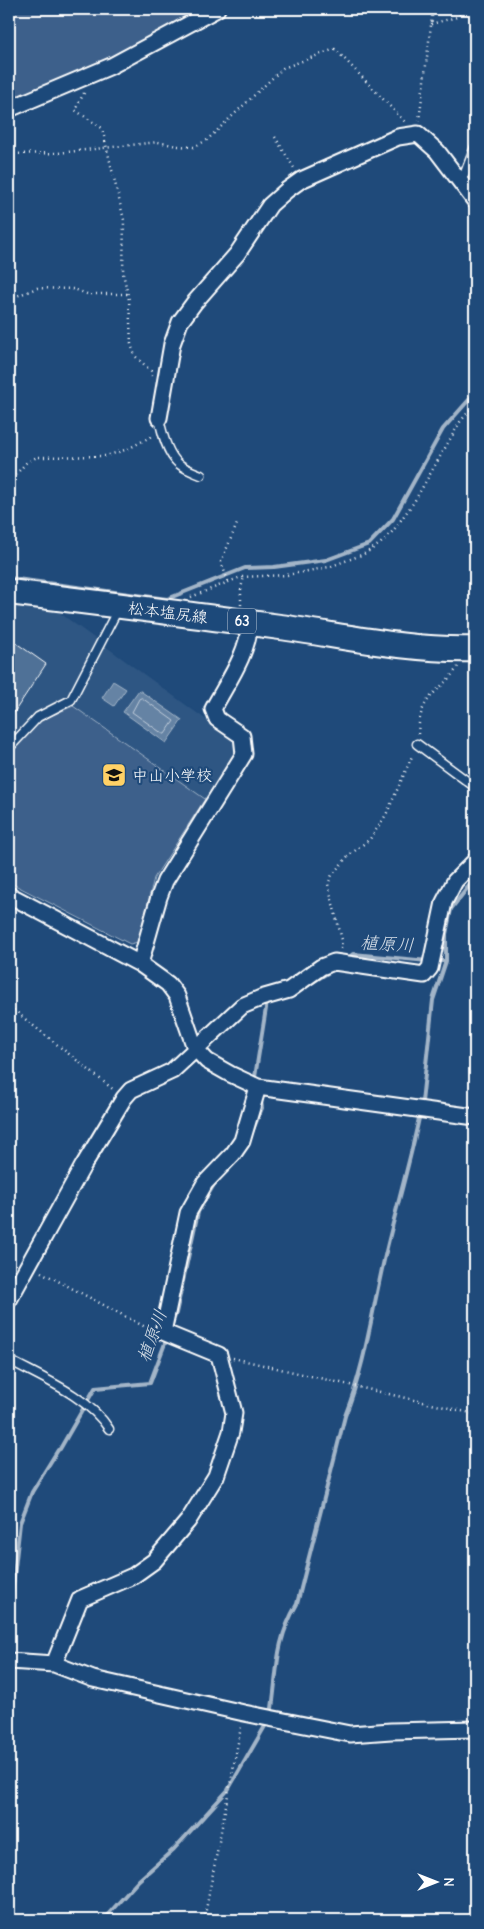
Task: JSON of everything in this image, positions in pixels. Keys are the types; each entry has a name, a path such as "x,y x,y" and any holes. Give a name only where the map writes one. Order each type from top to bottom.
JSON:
{"main road":[{"name":"松本塩尻線","path":"9,592 166,611 409,646 469,649"}],"street":[{"path":"9,109 110,66 217,9"},
{"path":"159,418 172,344 180,322 237,254 270,205 301,180 398,137 418,134 437,151 475,201"},
{"path":"140,964 165,881 244,754 242,736 217,720 214,708 242,656 250,634 245,622"},
{"path":"9,1300 83,1166 124,1098 132,1090 172,1071 242,1006 289,990 321,967 339,962 424,975 430,968 444,902 455,881 475,861"},
{"path":"9,895 140,964 168,984 177,996 195,1048 207,1061 230,1074 258,1087 475,1117"},
{"path":"54,1664 80,1599 133,1576 154,1561 188,1521 216,1476 231,1432 234,1413 219,1355 162,1332 188,1213 205,1183 233,1154 242,1141 258,1087"},
{"path":"9,1661 54,1664 93,1679 244,1713 350,1734 475,1729"}],"lane":[{"path":"459,180 465,173 475,147"},
{"path":"159,418 162,435 175,460 201,475"},
{"path":"9,748 38,717 71,700 120,605"},
{"path":"417,744 475,787"},
{"path":"9,1360 70,1393 103,1419 109,1429"}],"path":[{"path":"418,134 433,9"},
{"path":"431,24 457,17 465,9"},
{"path":"9,154 58,153 158,142 194,147 207,140 284,68 335,49 418,134"},
{"path":"92,73 91,80 75,110 102,128 124,220 123,273 127,294 131,344 135,356 151,371 152,380"},
{"path":"275,137 301,180"},
{"path":"9,299 37,288 74,290 87,294 127,294"},
{"path":"166,611 200,592 228,581 244,577 287,576 329,567 364,554 380,544 414,502 460,422 475,404"},
{"path":"9,482 26,463 37,457 106,456 128,449 150,437 158,426 159,418"},
{"path":"228,581 221,562 237,524"},
{"path":"244,577 241,588 245,622"},
{"path":"339,962 342,940 328,884 332,875 347,858 370,839 386,815 417,744 419,718 425,701 458,668 462,658 469,649"},
{"path":"9,1008 124,1098"},
{"path":"28,1266 148,1329 162,1332"},
{"path":"219,1355 475,1414"},
{"path":"204,1920 244,1713"}],"shaded area":[{"path":"9,9 200,9 91,67 9,102"},
{"name":"中山小学校","path":"9,606 57,611 234,740 236,751 154,878 138,942 130,944 9,882"},
{"name":"中山小学校","path":"73,706 205,799 154,878 138,942 130,944 9,882 9,752 41,720"}],"water":[{"path":"113,681 126,689 114,706 102,698"},
{"path":"139,690 182,720 166,743 123,712"}],"building":[{"path":"9,638 46,664 9,720"}],"waterway":[{"path":"9,578 167,599 245,568 274,567 326,560 369,544 393,519 443,429 475,393"},
{"path":"422,1102 433,1000 446,961 446,934 451,909 475,881"},
{"name":"植原川","path":"347,959 353,954 428,961"},
{"name":"植原川","path":"435,961 446,961"},
{"name":"植原川","path":"308,985 334,969"},
{"name":"植原川","path":"255,1077 267,1002"},
{"name":"植原川","path":"252,1132 262,1108 261,1101"},
{"path":"271,1715 278,1658 284,1632 297,1604 345,1416 358,1378 384,1260 419,1118"},
{"name":"植原川","path":"172,1324 198,1212 216,1181"},
{"name":"植原川","path":"9,1621 20,1523 32,1492 60,1449 95,1388 150,1383 167,1338"},
{"path":"103,1920 139,1880 174,1849 228,1790 268,1721"}],"place":[{"name":"中山小学校","path":"114,775"}]}
